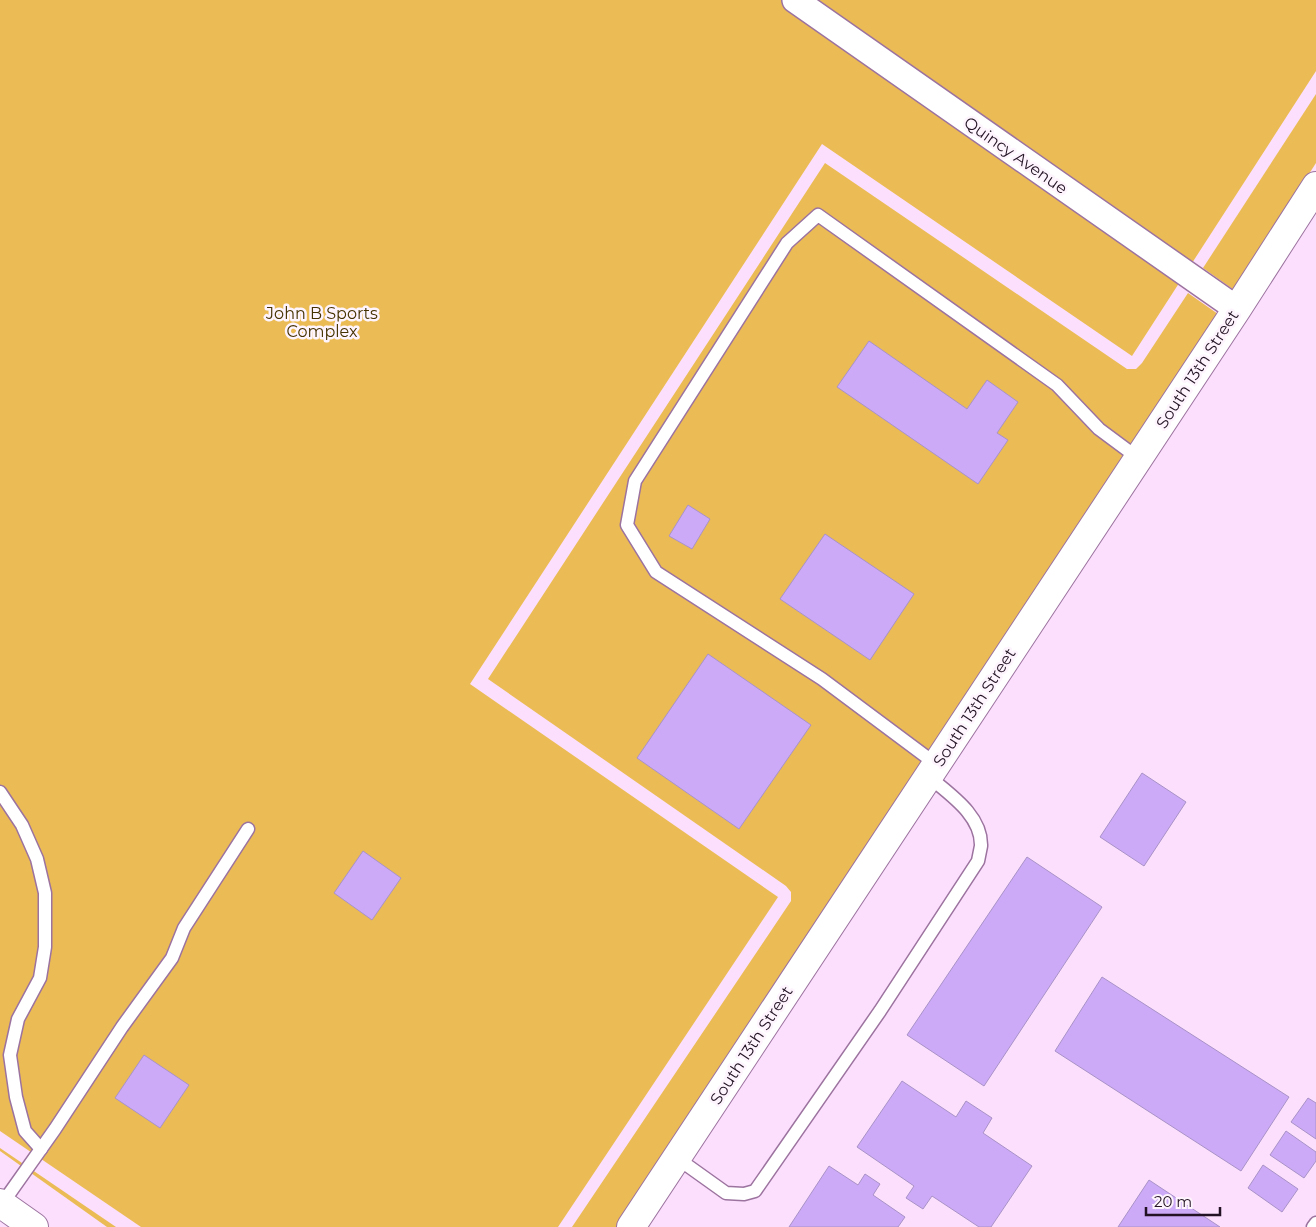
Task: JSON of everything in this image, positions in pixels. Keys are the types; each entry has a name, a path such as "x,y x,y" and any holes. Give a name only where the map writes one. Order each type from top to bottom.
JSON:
{"street":[{"name":"Quincy Avenue","path":"795,0 1237,309"},
{"name":"South 13th Street","path":"631,1227 1237,309 1316,186"},
{"path":"1,1204 34,1227"}],"lane":[{"path":"677,1158 726,1193 744,1194 756,1190 886,1003 978,862 981,845 977,826 964,806 932,770 822,679 656,572 627,525 634,481 787,243 818,215 1058,385 1099,429 1138,458"},
{"path":"0,792 22,825 37,859 45,893 45,947 40,978 18,1019 10,1055 16,1097 25,1132 41,1149"},
{"path":"1,1204 41,1149 122,1027 172,958 184,928 248,830"},
{"path":"1313,1227 1316,1223"}],"green space":[{"name":"John B Sports Complex","path":"0,0 1316,0 1316,71 1132,356 822,144 470,684 778,897 558,1227 141,1227 0,1131"},
{"path":"1316,94 1316,163 1234,290 1203,268"},
{"path":"825,163 1127,369 1136,369 1142,363 1188,293 1218,314 616,1227 572,1227 791,901 791,892 786,886 488,679"},
{"path":"0,1148 116,1227 107,1227 0,1151"}],"building":[{"path":"869,341 967,409 987,380 1018,402 997,433 1008,440 978,484 837,387"},
{"path":"688,505 710,519 692,549 669,536"},
{"path":"825,534 914,594 870,660 780,599"},
{"path":"708,654 811,725 739,829 637,758"},
{"path":"1142,773 1186,802 1144,866 1100,837"},
{"path":"363,851 401,878 372,920 334,893"},
{"path":"1027,857 1102,907 984,1086 907,1035"},
{"path":"1102,977 1289,1097 1241,1171 1055,1051"},
{"path":"144,1055 189,1085 160,1128 115,1098"},
{"path":"902,1081 956,1117 966,1101 992,1118 983,1133 1032,1166 991,1227 979,1227 932,1196 923,1209 906,1198 914,1186 857,1147"},
{"path":"1308,1098 1316,1103 1316,1139 1291,1122"},
{"path":"1286,1131 1316,1152 1316,1161 1304,1178 1270,1155"},
{"path":"1263,1165 1298,1189 1282,1212 1248,1188"},
{"path":"829,1166 858,1185 865,1174 880,1184 873,1195 905,1217 898,1227 789,1227"},
{"path":"1149,1180 1220,1227 1118,1227"}]}
